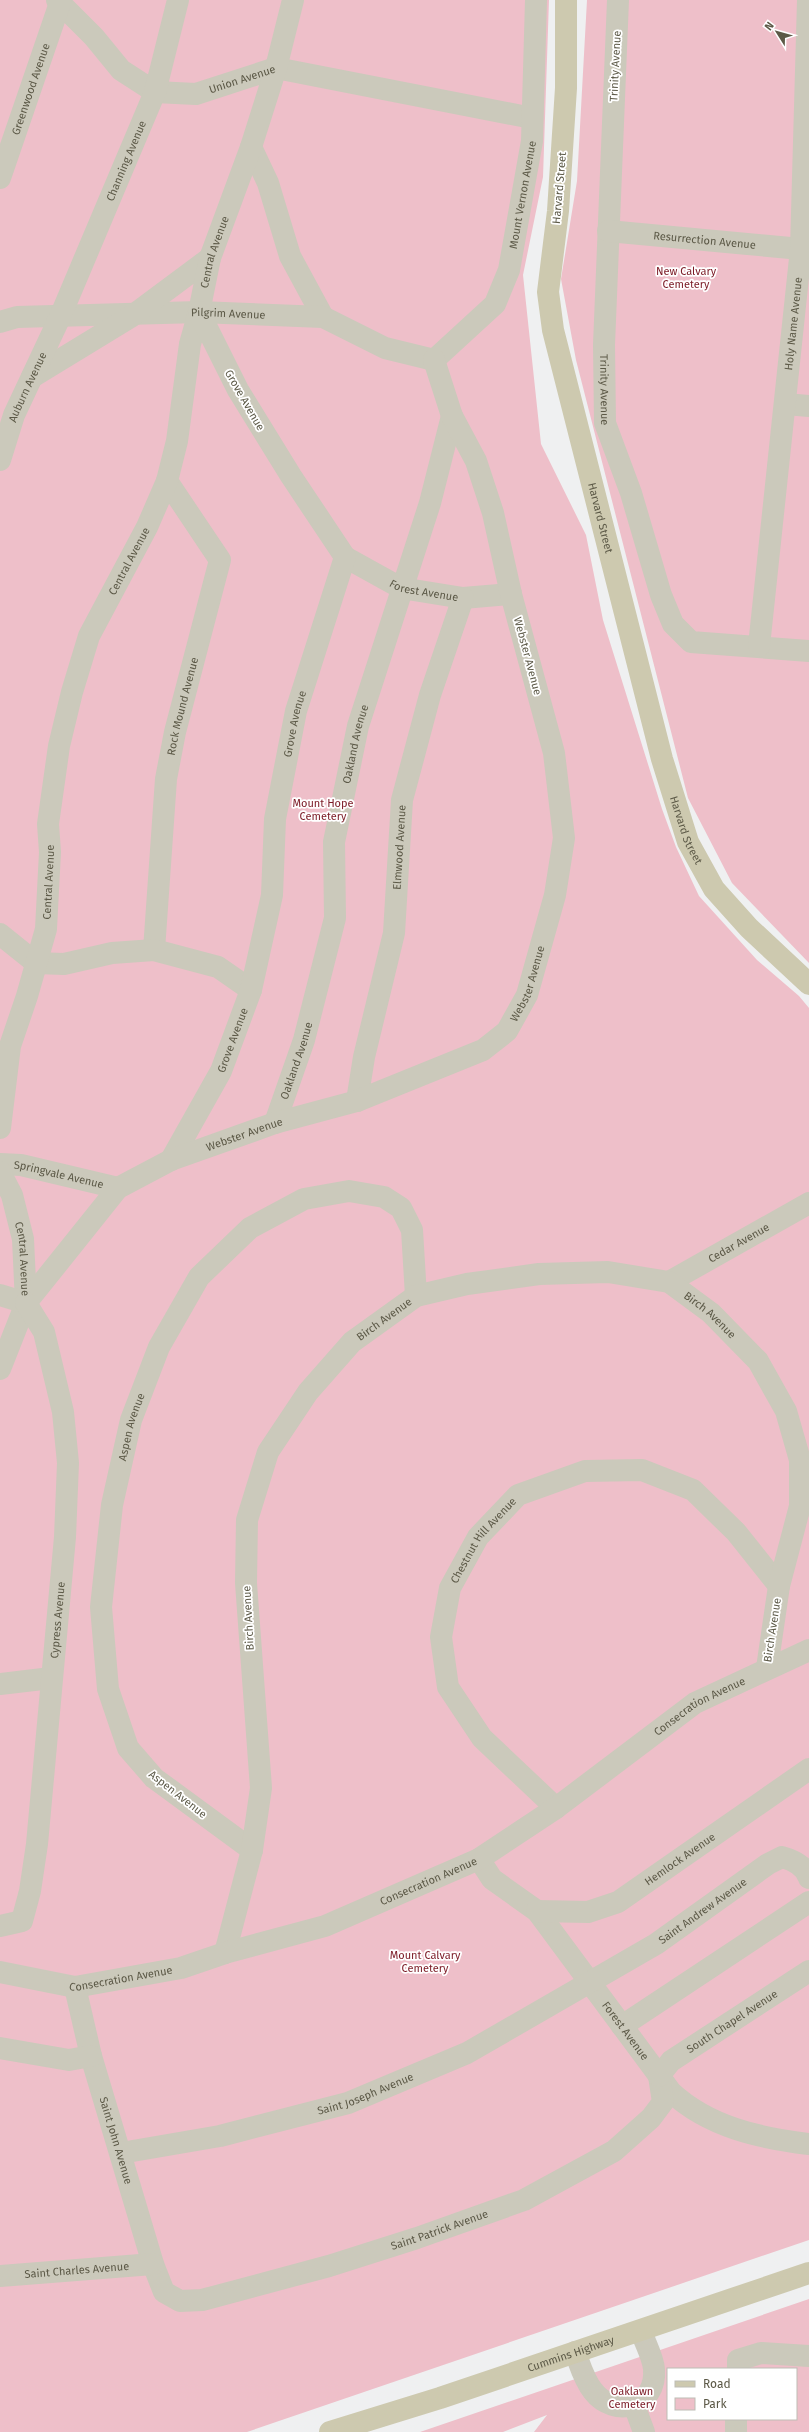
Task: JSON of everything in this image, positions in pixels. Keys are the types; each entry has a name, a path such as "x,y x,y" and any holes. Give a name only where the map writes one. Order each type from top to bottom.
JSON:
{"main road":[{"name":"Harvard Street","path":"566,0 566,88 558,211 548,292 552,330 662,759 688,842 714,889 749,928 809,984"},
{"name":"Cummins Highway","path":"330,2432 440,2398 809,2273"}],"lane":[{"path":"60,0 121,70 155,92"},
{"name":"Greenwood Avenue","path":"0,178 60,0"},
{"name":"Channing Avenue","path":"60,317 155,92 178,0"},
{"name":"Central Avenue","path":"0,1128 10,1046 27,996 46,929 50,852 48,824 59,746 72,692 89,636 147,527 167,481 177,441 190,344 199,312 210,258 251,147 276,68 293,0"},
{"name":"Mount Vernon Avenue","path":"434,360 496,304 509,270 532,141 536,0"},
{"name":"Trinity Avenue","path":"618,0 604,345 605,423 632,493 661,595 673,624 692,642 809,651"},
{"name":"Holy Name Avenue","path":"759,646 786,404 801,250 808,0"},
{"name":"Union Avenue","path":"155,92 196,94 276,68 532,118"},
{"path":"251,147 268,183 290,256 323,316"},
{"name":"Resurrection Avenue","path":"608,231 801,250"},
{"name":"Pilgrim Avenue","path":"32,378 132,316 210,258"},
{"name":"Pilgrim Avenue","path":"0,322 17,317 132,316 199,312 323,316 385,348 434,360"},
{"name":"Grove Avenue","path":"171,1160 221,1072 251,990 272,895 275,819 296,711 345,557 291,476 238,390 199,312"},
{"name":"Auburn Avenue","path":"0,460 7,410 32,378 60,317"},
{"name":"Webster Avenue","path":"26,1303 118,1188 171,1160 274,1123 357,1101 483,1050 507,1031 527,995 555,895 564,838 554,753 511,594 493,513 476,461 452,416 434,360"},
{"path":"786,404 809,406"},
{"name":"Oakland Avenue","path":"274,1123 304,1040 335,918 334,842 358,726 401,588 430,503 452,416"},
{"name":"Rock Mound Avenue","path":"154,950 166,779 175,732 220,560 167,481"},
{"name":"Forest Avenue","path":"345,557 371,573 401,588 463,598 511,594"},
{"name":"Elmwood Avenue","path":"357,1101 364,1057 394,933 402,800 430,695 463,598"},
{"path":"0,934 36,963 64,964 112,953 154,950 218,967 251,990"},
{"name":"Springvale Avenue","path":"0,1164 21,1165 118,1188"},
{"name":"Central Avenue","path":"0,1172 12,1195 22,1239 26,1303 0,1369"},
{"name":"Aspen Avenue","path":"252,1850 154,1778 128,1748 108,1689 101,1607 112,1505 131,1420 159,1347 199,1277 250,1228 304,1199 349,1191 384,1197 401,1208 412,1230 416,1296"},
{"name":"Cedar Avenue","path":"669,1282 809,1203"},
{"name":"Birch Avenue","path":"225,1953 252,1850 260,1788 246,1583 247,1520 268,1452 308,1392 352,1342 416,1296 467,1284 539,1274 608,1272 669,1282 711,1313 758,1361 786,1411 800,1460 800,1506 779,1586 767,1668"},
{"path":"0,1295 26,1303"},
{"name":"Cypress Avenue","path":"0,1926 22,1921 30,1891 37,1844 64,1537 68,1463 63,1412 44,1332 26,1303"},
{"name":"Chestnut Hill Avenue","path":"556,1808 482,1738 448,1687 441,1637 450,1588 478,1537 518,1495 585,1470 642,1470 693,1490 736,1532 779,1586"},
{"name":"Consecration Avenue","path":"0,1972 75,1987 181,1968 225,1953 325,1926 480,1858 556,1808 695,1703 767,1668 809,1650"},
{"path":"0,1684 51,1678"},
{"name":"Hemlock Avenue","path":"537,1912 588,1912 618,1902 805,1777"},
{"name":"Saint Andrew Avenue","path":"591,1983 656,1944 768,1864 782,1857 797,1864 807,1872 809,1878"},
{"name":"Forest Avenue","path":"480,1858 492,1879 537,1912 591,1983 670,2092 686,2107 725,2126 766,2139 809,2144"},
{"path":"622,2026 809,1902"},
{"name":"South Chapel Avenue","path":"659,2076 672,2061 809,1971"},
{"name":"Saint Joseph Avenue","path":"121,2153 220,2136 348,2103 467,2053 591,1983"},
{"name":"Saint John Avenue","path":"75,1987 91,2056 154,2264 164,2292"},
{"path":"0,2048 69,2060 91,2056"},
{"name":"Saint Patrick Avenue","path":"164,2292 180,2301 202,2300 329,2266 417,2238 524,2200 614,2151 651,2118 663,2102 659,2076"},
{"name":"Saint Charles Avenue","path":"0,2276 154,2264"},
{"path":"575,2352 582,2373 593,2392 606,2402 621,2407 634,2405 645,2398 653,2383 654,2369 641,2331"},
{"path":"738,2368 738,2360 761,2353 809,2356"},
{"path":"634,2405 644,2432"},
{"path":"736,2420 736,2432"}],"green space":[{"path":"0,0 549,0 543,177 523,275 541,444 586,535 603,620 662,809 676,847 699,896 757,960 799,996 809,1008 809,2240 247,2432 0,2432"},
{"name":"New Calvary Cemetery","path":"587,0 809,0 809,963 732,883 688,798 576,360 561,279 577,181"},
{"name":"Oaklawn Cemetery","path":"809,2299 809,2432 534,2432 547,2415 503,2432 420,2432"}],"park label":[{"name":"Mount Hope Cemetery","path":"323,809"},
{"name":"Mount Calvary Cemetery","path":"425,1961"}]}
